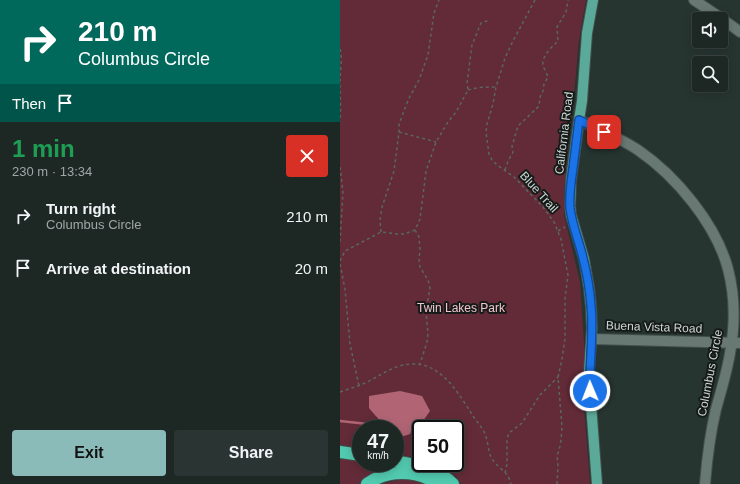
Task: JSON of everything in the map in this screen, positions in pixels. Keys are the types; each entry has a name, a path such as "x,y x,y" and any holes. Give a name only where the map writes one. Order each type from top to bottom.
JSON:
{"highway":[{"path":"340,452 352,454"},
{"path":"404,463 429,469 444,476 453,484"},
{"path":"367,484 380,477 403,473 411,473 427,478 438,484"}],"main road":[{"name":"California Road","path":"593,0 587,33 582,101 571,180 570,206 584,259 591,307 592,338 589,372 597,484"}],"street":[{"path":"694,0 740,32"},
{"name":"Columbus Circle","path":"579,120 638,150 658,165 675,181 705,220 718,242 728,269 731,285 733,327 736,343 730,354 712,432 705,484"},
{"name":"Buena Vista Road","path":"592,338 736,343"}],"path":[{"path":"381,232 380,220 382,207 394,171 400,132 399,124 428,55 434,13 440,0"},
{"name":"Blue Trail","path":"535,0 505,58 496,87 486,132 489,154 492,160 514,177 543,207 554,222 561,239 568,275 565,298 565,339 562,364 558,377 562,427 561,440 557,455 557,484"},
{"path":"505,170 513,152 512,146 518,126 539,106 544,84 548,77 543,65 544,58 549,50 558,41 556,27 566,12 568,0"},
{"path":"359,386 350,344 345,289 340,263 345,251 381,232 404,234 415,230 420,219 426,170 436,142 456,112 468,90 467,83 472,45 481,23 490,20"},
{"path":"340,50 342,54 340,120"},
{"path":"468,90 474,88 496,87"},
{"path":"400,132 436,142"},
{"path":"340,167 343,192 340,242"},
{"path":"415,230 419,237 420,250 418,259 420,267 428,280 430,288 426,312 428,334 427,342 420,364"},
{"path":"340,392 362,385 384,372 400,365 420,364 430,368 451,383 485,434 492,460 508,476 511,484"},
{"path":"505,473 507,440 509,433 522,423 540,396 558,377"}],"green space":[{"name":"Twin Lakes Park","path":"340,0 586,0 579,40 564,189 564,215 580,282 584,343 584,407 590,484 461,484 456,476 449,472 464,472 464,420 412,420 412,457 404,455 404,420 352,420 352,447 340,445"},
{"path":"340,455 352,458 352,472 389,472 359,484 340,484"},
{"path":"403,479 425,483 427,484 381,484"}],"shaded area":[{"path":"400,391 422,396 430,411 424,420 412,420 412,429 410,434 404,436 404,420 379,420 369,408 369,396"}],"waterway":[{"path":"340,421 352,422"}],"route":[{"path":"590,391 589,372 592,328 591,307 584,259 570,206 570,194 579,120 604,132"}]}
